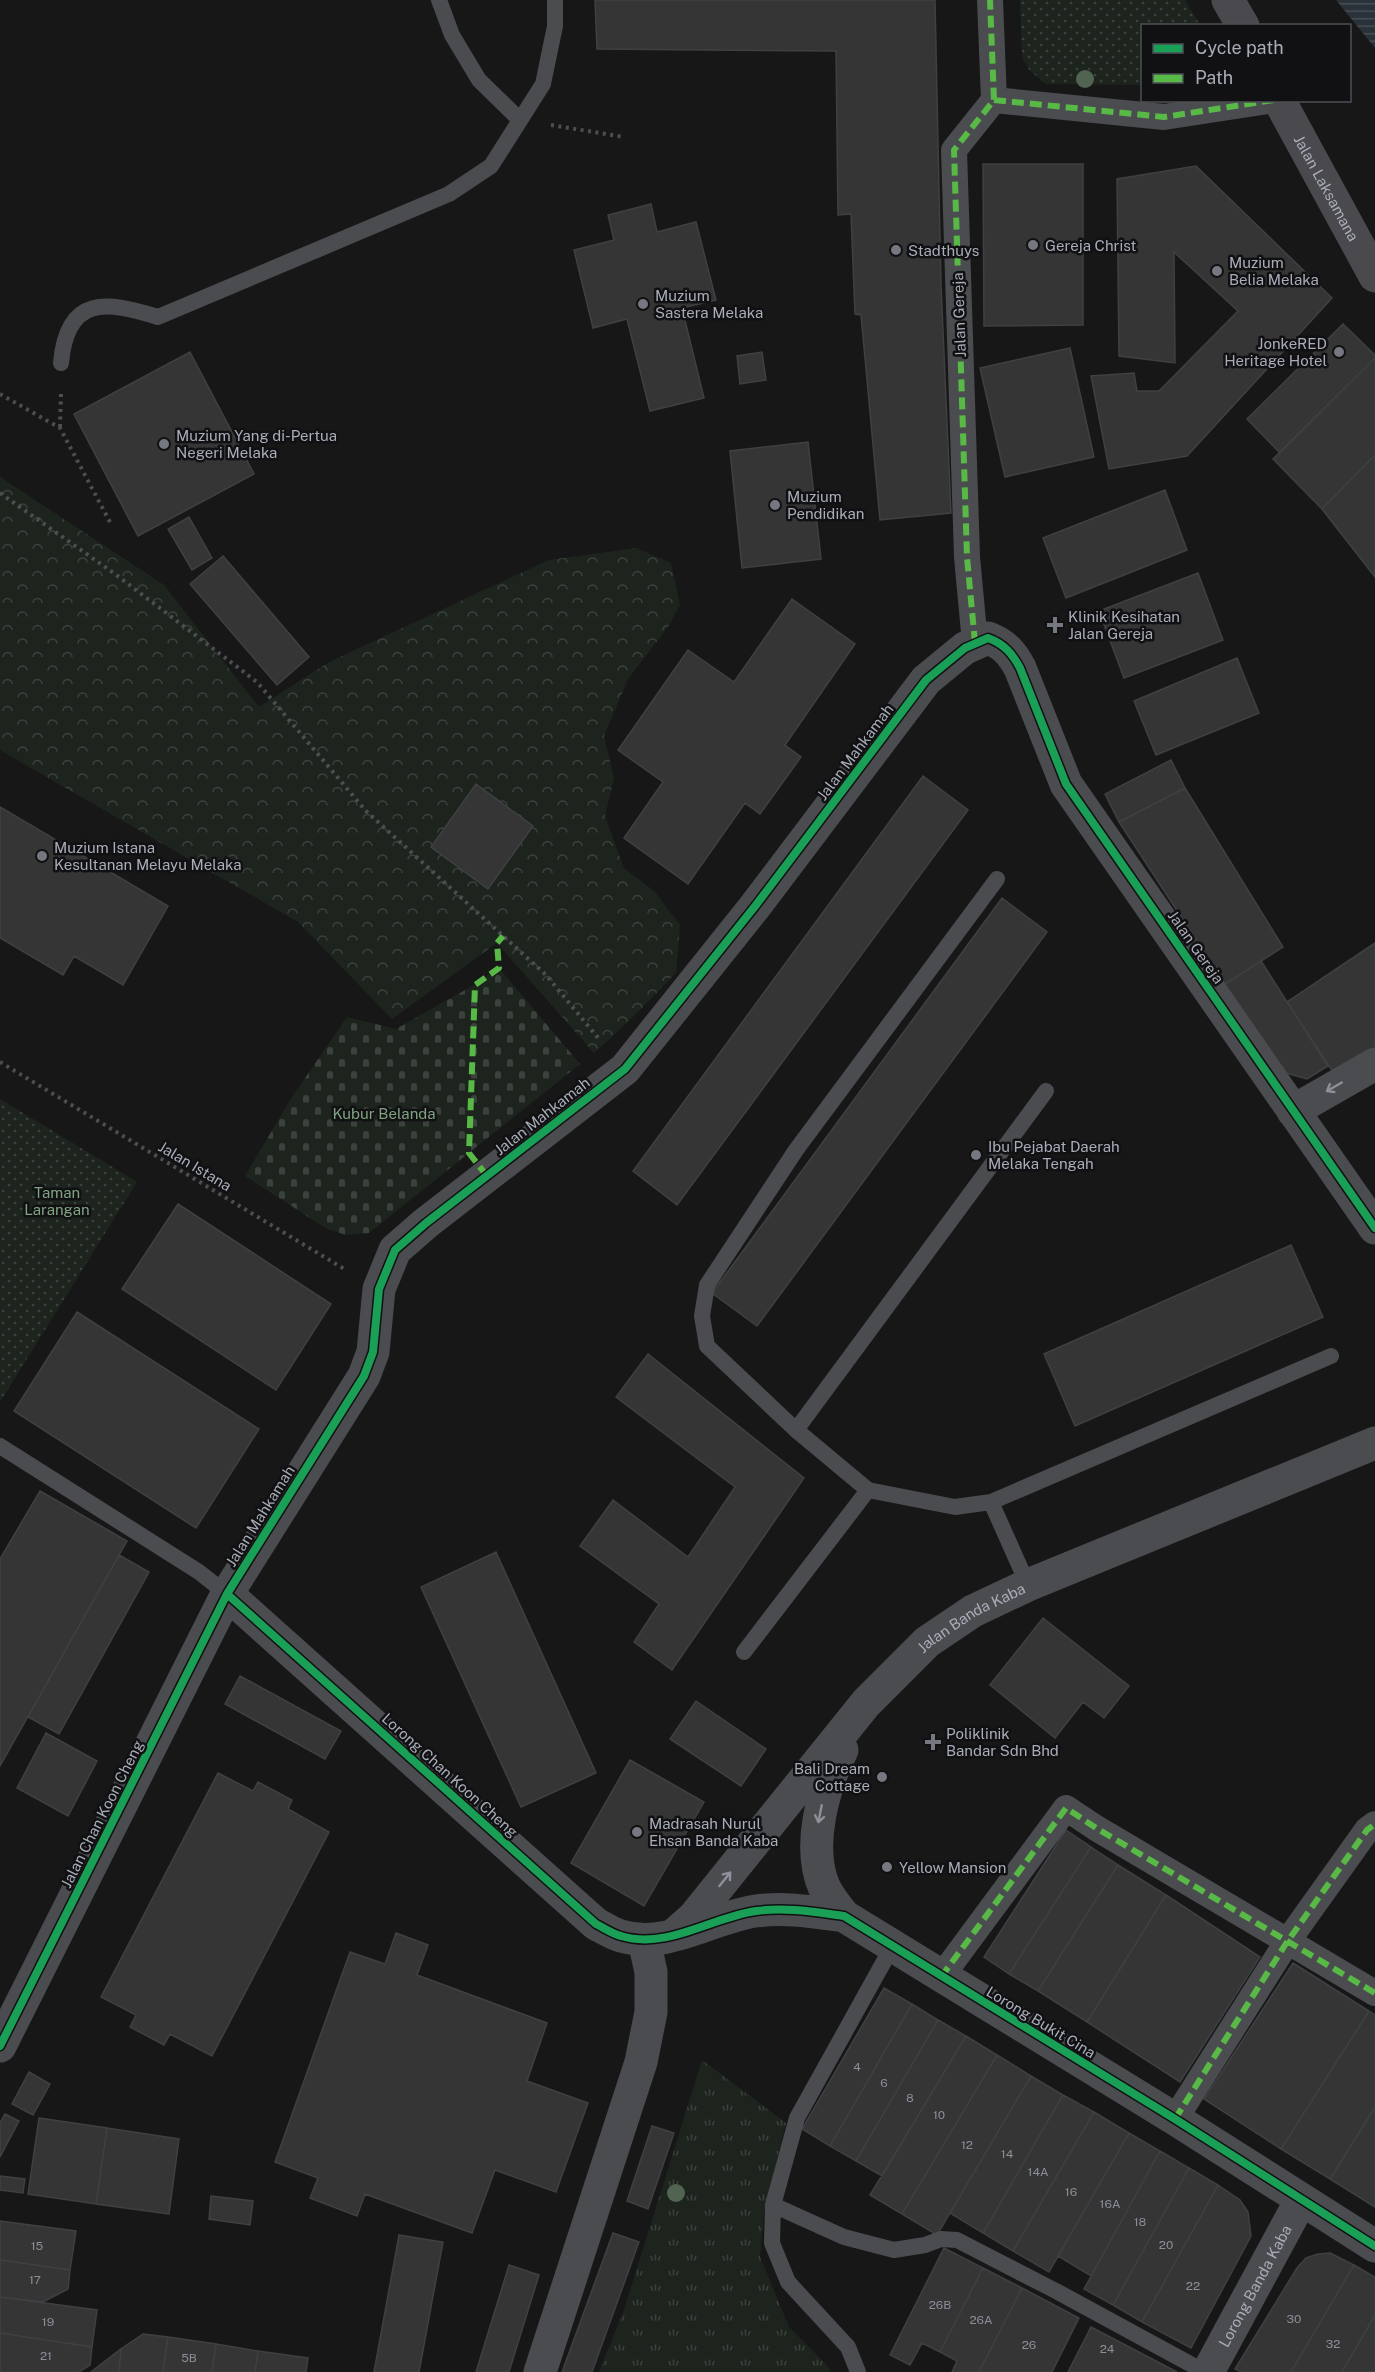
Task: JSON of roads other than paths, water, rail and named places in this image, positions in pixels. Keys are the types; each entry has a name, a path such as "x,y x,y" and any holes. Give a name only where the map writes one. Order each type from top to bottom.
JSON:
{"main road":[{"path":"1228,0 1242,24"},
{"name":"Jalan Laksamana","path":"1280,102 1375,276"}],"street":[{"path":"990,0 994,100 1164,117 1261,102"},
{"name":"Jalan Gereja","path":"994,100 954,150 967,557 975,643 988,638 997,641 1013,656 1020,668 1066,784 1375,1228"},
{"name":"Jalan Mahkamah","path":"227,1594 364,1376 373,1352 379,1288 395,1250 426,1222 625,1069 756,905 926,680 975,643"},
{"path":"1293,1111 1375,1064"},
{"name":"Jalan Banda Kaba","path":"657,1938 694,1917 866,1702 927,1642 973,1611 1028,1585 1375,1443"},
{"name":"Lorong Chan Koon Cheng","path":"227,1594 596,1924 620,1936 657,1938"},
{"name":"Jalan Chan Koon Cheng","path":"0,2046 227,1594"},
{"name":"Lorong Bukit Cina","path":"866,1702 830,1774 819,1819 817,1865 825,1889 844,1916 1175,2119 1375,2246"},
{"path":"941,1977 1066,1808 1375,1993"},
{"path":"1175,2119 1287,1941 1366,1830 1375,1824"},
{"name":"Lorong Bukit Cina","path":"657,1938 754,1911 790,1908 844,1916"},
{"path":"540,2372 641,2062 651,2012 651,1972 657,1938"},
{"name":"Lorong Banda Kaba","path":"1207,2372 1301,2200"}],"lane":[{"path":"439,0 452,35 479,80 520,120"},
{"path":"61,363 63,341 78,316 101,306 126,308 158,317 449,194 491,166 543,84 555,26 555,0"},
{"path":"996,879 796,1150 707,1285 702,1316 707,1346 796,1430 868,1490 955,1507 991,1502 1331,1356"},
{"path":"796,1430 1046,1091"},
{"path":"0,1446 199,1572 227,1594"},
{"path":"744,1652 868,1490"},
{"path":"991,1502 1028,1585"},
{"path":"858,2372 848,2347 788,2282 772,2243 773,2205 797,2118 892,1947"},
{"path":"773,2205 844,2237 894,2250 925,2245 941,2239 957,2240 1207,2372"}],"place":[{"name":"Gereja Christ","path":"1033,245"},
{"name":"Stadthuys","path":"896,250"},
{"name":"Muzium Belia Melaka","path":"1217,271"},
{"name":"Muzium Sastera Melaka","path":"643,304"},
{"name":"JonkeRED Heritage Hotel","path":"1339,352"},
{"name":"Muzium Yang di-Pertua Negeri Melaka","path":"164,444"},
{"name":"Muzium Pendidikan","path":"775,505"},
{"name":"Klinik Kesihatan Jalan Gereja","path":"1055,625"},
{"name":"Muzium Istana Kesultanan Melayu Melaka","path":"42,856"},
{"name":"Ibu Pejabat Daerah Melaka Tengah","path":"976,1155"},
{"name":"Poliklinik Bandar Sdn Bhd","path":"933,1742"},
{"name":"Bali Dream Cottage","path":"882,1777"},
{"name":"Madrasah Nurul Ehsan Banda Kaba","path":"637,1832"},
{"name":"Yellow Mansion","path":"887,1867"}],"park label":[{"name":"Kubur Belanda","path":"384,1113"},
{"name":"Taman Larangan","path":"57,1200"}]}
